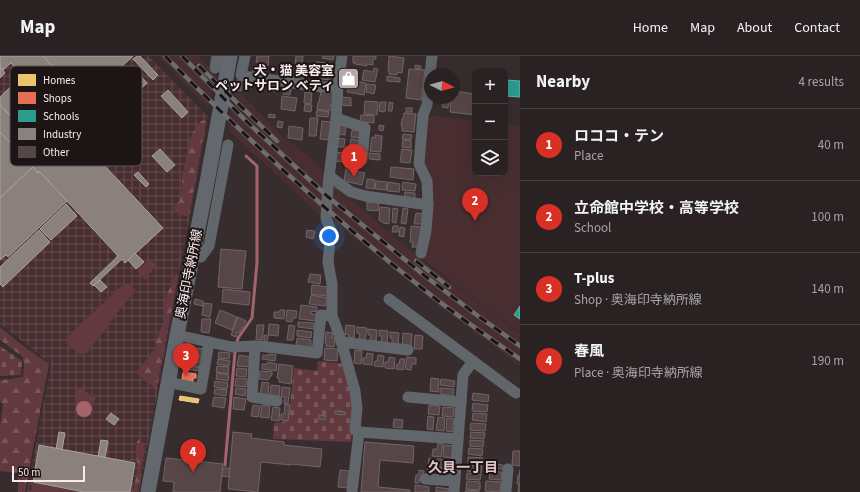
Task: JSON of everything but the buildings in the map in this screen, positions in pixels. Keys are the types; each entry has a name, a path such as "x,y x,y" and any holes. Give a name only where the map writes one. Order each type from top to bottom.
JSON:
{"main road":[{"name":"奥海印寺納所線","path":"148,492 230,56"}],"street":[{"path":"215,68 217,56"},
{"path":"245,56 241,75 250,78 321,87 338,86"},
{"path":"342,56 326,218 331,231 328,262 332,284 332,316 355,391 357,408 355,430 358,432 352,492"},
{"path":"431,68 432,56"},
{"path":"422,253 426,231 428,205 427,181 419,164 423,115 427,104"},
{"path":"336,118 365,128 362,160"},
{"path":"192,258 201,257 209,246 228,145"},
{"path":"329,176 352,192 365,196 428,205"},
{"path":"389,299 516,393"},
{"path":"177,334 232,347 255,346 317,353 321,315 332,316"},
{"path":"168,382 201,389 210,342"},
{"path":"341,342 408,350"},
{"path":"255,346 252,397 277,401"},
{"path":"425,479 454,486 463,376 473,362"},
{"path":"408,397 461,402"},
{"path":"358,432 458,439"},
{"path":"506,492 508,469"}],"shaded area":[{"path":"0,56 149,56 208,117 139,492 27,492 51,364 0,324"},
{"path":"158,56 199,56 215,73 208,108"},
{"path":"235,93 241,93 279,134 313,159 336,187 391,234 439,274 520,334 520,366 433,301 329,218 321,216 228,130"},
{"path":"427,115 472,121 472,176 508,176 508,124 520,126 520,332 486,308 423,259 429,232 423,163"},
{"path":"84,401 91,406 92,409 87,416 84,417 77,412 76,409 81,402"}],"green space":[{"path":"206,120 189,217 175,212 174,207 180,200 182,178 190,139 195,128 201,121"},
{"path":"148,260 156,265 145,280 137,271"},
{"path":"176,273 178,276 157,386 155,388 136,373 154,349 166,316 163,304"},
{"path":"127,284 135,290 87,353 80,354 66,343 67,338 121,286"},
{"path":"0,327 49,364 25,492 18,492 18,473 0,471 0,427 3,404 0,401 0,380 23,377 24,365 23,357 0,340"},
{"path":"0,346 22,361 21,375 0,376"},
{"path":"318,361 345,364 354,410 351,442 273,439 274,423 288,421 294,368 317,371"},
{"path":"79,387 96,398 93,404 92,414 86,418 79,417 75,411 77,390"},
{"path":"139,438 145,447 137,492 133,492 137,470 136,445"},
{"path":"32,483 80,492 31,492"}],"waterway":[{"path":"237,343 238,338 252,318 257,262 257,166 246,156"},
{"path":"225,465 235,352"}],"railway":[{"path":"165,56 256,145 351,230 442,304 520,359"},
{"path":"182,56 245,120 327,196 425,276 520,346"},
{"path":"199,66 277,141"},
{"path":"416,261 449,287"}],"place":[{"name":"犬・猫 美容室 ペットサロン ベティ","path":"349,78"},
{"name":"ロココ・テン","path":"354,177"},
{"name":"立命館中学校・高等学校","path":"475,221"},
{"name":"T-plus","path":"186,376"},
{"name":"春風","path":"193,472"}],"district":[{"name":"久貝一丁目","path":"463,468"}]}
